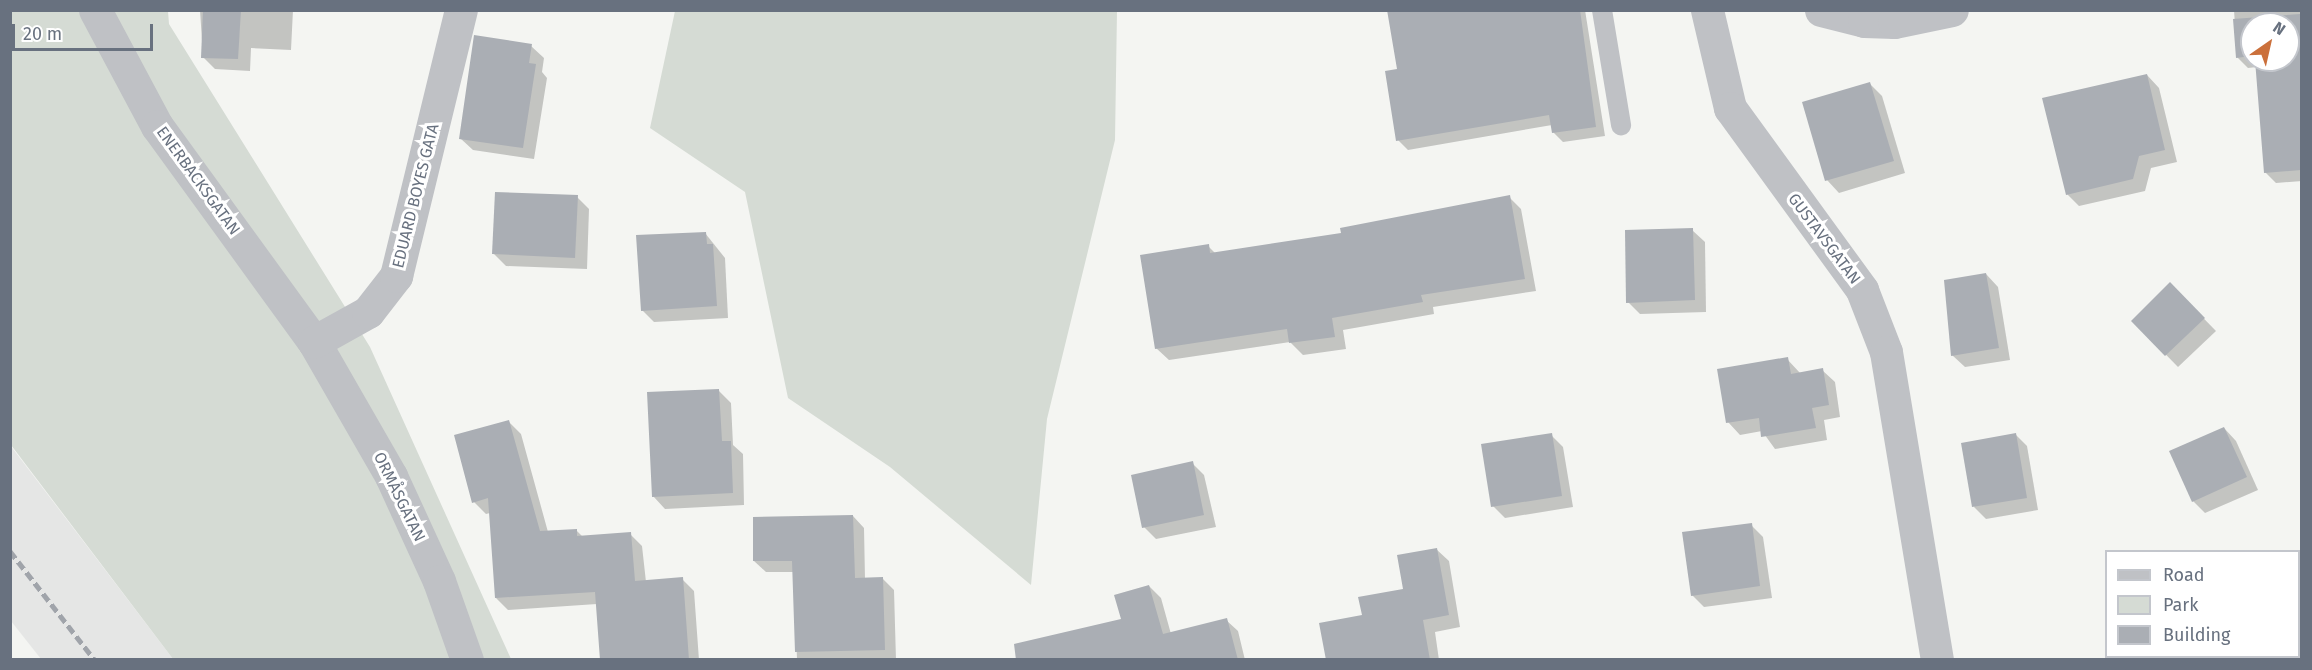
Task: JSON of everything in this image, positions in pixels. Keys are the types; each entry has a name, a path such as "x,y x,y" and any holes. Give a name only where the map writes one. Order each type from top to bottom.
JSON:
{"street":[{"name":"ENERBACKSGATAN","path":"95,10 158,126 314,342"},
{"name":"EDUARD BOYES GATA","path":"314,342 368,312 396,276 460,10"},
{"name":"GUSTAVSGATAN","path":"1707,10 1730,108 1862,290 1886,352 1937,660"},
{"path":"1821,10 1864,21 1894,22 1952,10"},
{"name":"ORMÅSGATAN","path":"314,342 391,476 439,581 467,660"}],"lane":[{"path":"1602,10 1621,125"}],"shaded area":[{"path":"10,445 173,659 41,659 11,621"}],"green space":[{"path":"11,11 168,11 169,24 370,347 511,659 173,659 11,445"},
{"path":"675,11 1117,11 1115,140 1047,419 1031,585 890,467 788,398 745,192 650,128"}],"building":[{"path":"203,10 241,10 238,59 201,58"},
{"path":"1387,10 1580,10 1596,127 1552,133 1549,115 1396,141 1385,71 1397,69"},
{"path":"2300,14 2301,170 2264,173 2256,72 2300,72"},
{"path":"2240,18 2240,58 2236,58 2233,19"},
{"path":"474,35 532,44 529,63 536,64 523,148 459,139"},
{"path":"2147,74 2165,150 2139,156 2133,179 2066,195 2042,98"},
{"path":"1870,82 1894,161 1825,181 1802,102"},
{"path":"495,192 578,195 575,258 492,254"},
{"path":"1510,195 1525,279 1421,295 1423,302 1332,318 1335,337 1289,343 1287,329 1155,349 1140,255 1209,244 1210,253 1341,233 1340,228"},
{"path":"1693,228 1695,300 1626,303 1625,230"},
{"path":"706,232 707,244 713,244 717,306 641,311 636,235"},
{"path":"1986,273 1999,348 1951,356 1944,280"},
{"path":"2170,282 2205,318 2165,356 2131,321"},
{"path":"1788,357 1791,374 1823,368 1829,405 1812,408 1816,428 1761,437 1759,418 1726,423 1717,369"},
{"path":"719,389 722,441 731,441 733,493 652,497 647,392"},
{"path":"509,420 540,531 577,529 577,536 631,532 635,581 683,577 689,660 600,660 595,592 495,598 488,498 472,503 454,435"},
{"path":"2224,427 2247,477 2192,502 2169,451"},
{"path":"1552,433 1562,496 1491,507 1481,444"},
{"path":"2016,433 2027,498 1972,507 1961,443"},
{"path":"1193,461 1204,515 1142,528 1131,475"},
{"path":"853,515 855,578 883,577 885,650 795,652 792,561 753,561 753,517"},
{"path":"1752,523 1760,586 1691,596 1682,532"},
{"path":"1437,548 1449,615 1423,620 1430,660 1326,660 1319,623 1362,615 1358,597 1403,589 1397,555"},
{"path":"1149,585 1163,634 1227,618 1238,660 1016,660 1014,644 1121,619 1114,595"}],"railway":[{"path":"10,551 95,660"}]}
